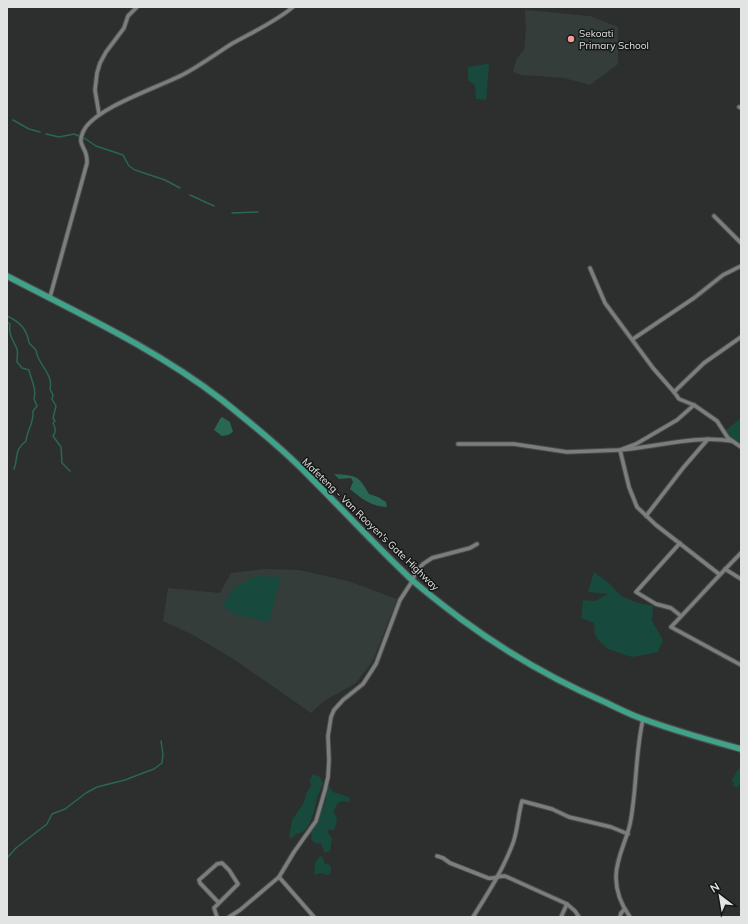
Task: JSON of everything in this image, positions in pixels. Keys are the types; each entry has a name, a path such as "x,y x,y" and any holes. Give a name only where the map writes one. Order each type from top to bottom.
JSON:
{"main road":[{"name":"Mafeteng - Van Rooyen's Gate Highway","path":"7,276 114,330 192,378 222,400 292,459 413,580 437,601 484,636 530,666 581,692 643,719 741,749"}],"street":[{"path":"99,114 95,90 100,63 106,52 124,28 128,16 136,7"},
{"path":"50,297 87,163 87,155 80,144 83,131 99,114 121,102 151,90 184,74 222,50 283,16 293,7"},
{"path":"714,216 741,243"},
{"path":"633,339 694,298 723,275 741,266"},
{"path":"590,268 606,303 653,368 680,399 694,405 717,421 728,438 741,447"},
{"path":"674,392 704,363 741,337"},
{"path":"620,450 636,444 676,420 694,405"},
{"path":"458,444 514,444 567,452 641,448 693,439 717,438 732,441"},
{"path":"646,516 683,468 708,439"},
{"path":"620,450 629,488 637,507 646,516 720,574"},
{"path":"680,543 636,592 656,604 671,608 681,616"},
{"path":"229,917 240,910 279,877 294,852 316,821 328,777 328,736 331,717 334,710 343,700 363,684 376,664 400,600 413,580 415,573 423,564 432,558 470,548 477,544"},
{"path":"741,554 720,574 714,583 671,627 741,665"},
{"path":"725,569 741,579"},
{"path":"630,917 621,901 616,878 617,866 628,834 632,811 639,740 643,719"},
{"path":"473,917 498,876 513,843 522,801 559,812 569,817 611,827 628,834"},
{"path":"437,856 488,878 494,879 498,876 505,876 567,904 579,917"},
{"path":"217,917 214,908 219,903 238,884 229,870 222,863 217,864 199,880 200,883 219,903"},
{"path":"279,877 314,917"},
{"path":"561,917 567,904"},
{"path":"620,917 621,913 626,909"}],"shaded area":[{"name":"Sekoati Primary School","path":"525,10 590,16 618,27 618,64 590,85 564,78 522,75 513,72 517,58 524,50 526,29"},
{"path":"489,64 486,100 476,99 475,85 468,80 468,67"},
{"path":"222,417 230,422 233,432 222,436 214,430"},
{"path":"741,418 741,445 732,439 725,431"},
{"path":"334,474 356,477 369,494 386,502 387,507 372,504 362,499 350,489 353,482 351,478 339,479"},
{"path":"265,569 299,570 348,581 397,599 374,658 369,666 356,683 324,701 311,713 235,660 193,635 163,621 168,588 220,593 231,573"},
{"path":"594,572 610,584 621,596 638,603 653,606 652,621 663,640 658,652 632,657 608,649 600,642 595,635 594,623 581,618 583,600 595,601 608,594 588,592"},
{"path":"256,576 281,577 269,622 234,614 223,606 234,588"},
{"path":"741,766 741,782 737,788 733,785 734,782 731,782"},
{"path":"313,774 320,777 323,783 317,796 311,820 305,830 291,838 289,837 292,820 303,804 307,792 311,786 310,780"},
{"path":"326,787 330,787 333,792 349,797 350,800 348,802 342,801 338,803 333,812 337,821 334,830 328,830 328,833 332,838 330,851 325,853 321,844 315,843 311,839 312,830 326,799"},
{"path":"321,856 325,864 328,864 331,867 331,872 328,875 320,873 315,875 315,864 317,859"}],"waterway":[{"path":"13,120 29,129 40,132"},
{"path":"46,134 59,137 74,134 84,138 96,146 123,155 129,166 135,170 165,180 180,188"},
{"path":"190,195 214,206"},
{"path":"232,213 258,212"},
{"path":"7,316 19,323 25,330 29,343 36,350 39,360 48,374 51,384 50,389 53,395 52,399 56,406 53,418 55,421 53,423 55,427 55,433 53,436 61,447 62,463 70,471"},
{"path":"7,322 10,324 10,334 17,349 17,362 22,368 29,370 34,388 34,399 37,406 33,411 26,441 19,448 14,469"},
{"path":"7,858 16,848 47,824 52,814 65,809 86,793 97,787 125,780 154,769 162,763 163,754 161,741"}],"place":[{"name":"Sekoati Primary School","path":"571,39"}]}
